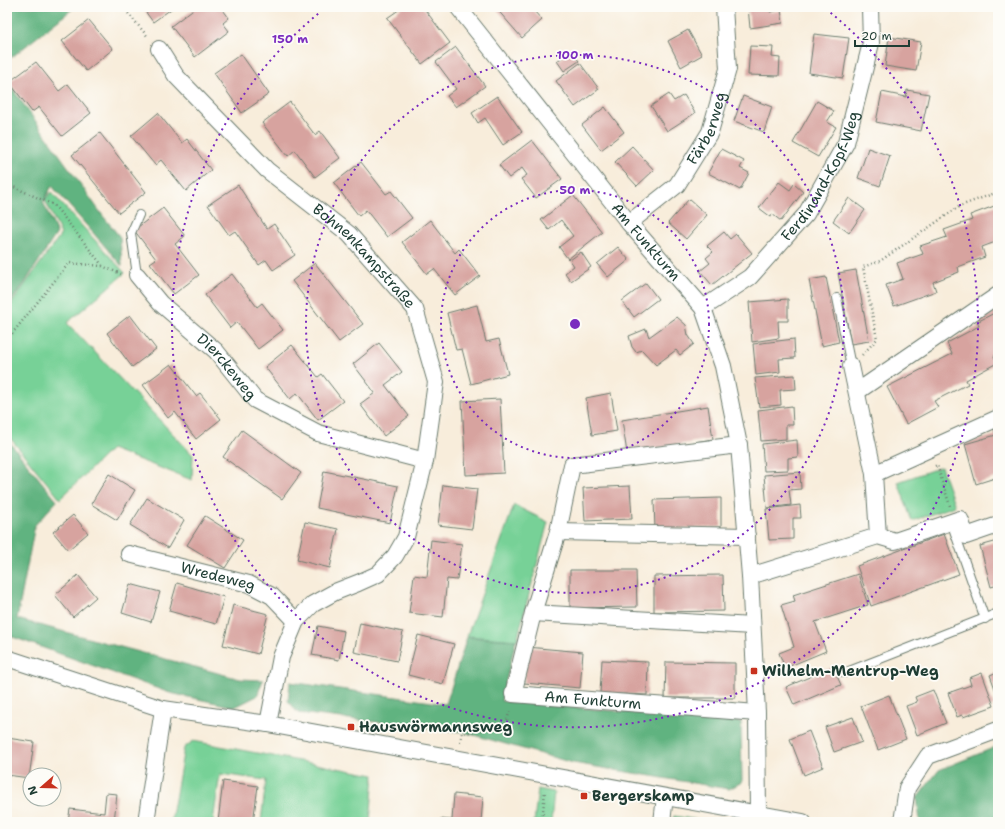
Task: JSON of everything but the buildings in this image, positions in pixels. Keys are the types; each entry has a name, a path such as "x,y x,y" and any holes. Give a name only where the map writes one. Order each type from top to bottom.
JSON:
{"street":[{"name":"Am Funkturm","path":"458,7 629,224 703,308 723,366 739,445 750,576 757,714 758,814"},
{"name":"Färberweg","path":"629,224 677,185 710,132 728,69 724,7"},
{"name":"Ferdinand-Kopf-Weg","path":"703,308 750,277 806,214 846,143 871,43 870,7"},
{"name":"Bohnenkampstraße","path":"159,49 176,76 267,170 349,234 415,309 436,382 425,461 406,537 395,556 378,574 358,584 335,592 313,604 296,621 282,657 268,724"},
{"name":"Dierckeweg","path":"137,275 160,304 216,351 255,400 318,433 425,461"},
{"path":"858,391 998,295"},
{"path":"852,366 874,474 878,536"},
{"path":"874,474 998,418"},
{"name":"Am Funkturm","path":"739,445 572,465 558,532 533,613 513,694 757,714"},
{"path":"750,576 878,536 894,541 960,519 966,536 998,525"},
{"path":"558,532 747,536"},
{"name":"Wredeweg","path":"128,554 249,584 272,596 296,621"},
{"path":"533,613 752,626"},
{"path":"7,658 163,709 268,724 803,822"},
{"path":"146,822 163,709"},
{"path":"902,822 907,788 928,756 998,730"},
{"path":"662,822 665,797"}],"lane":[{"path":"137,275 131,233 139,215"},
{"path":"837,298 852,366"},
{"path":"953,521 985,619"},
{"path":"844,673 998,613"}],"path":[{"path":"123,7 159,49"},
{"path":"7,184 54,205 102,266"},
{"path":"852,366 877,339 864,267 880,261 960,206 998,192"},
{"path":"7,340 69,263 102,266 126,276 137,275"},
{"path":"929,468 937,465 953,521"},
{"path":"458,758 462,733 505,727 510,709"},
{"path":"542,822 547,775"}],"green space":[{"path":"7,7 75,7 7,61"},
{"path":"7,81 103,216 120,237 122,266 52,186 43,202 57,233 24,284 7,307"},
{"path":"51,192 125,273 67,323 193,455 192,480 111,449 60,499 7,434 7,310 61,234 45,200"},
{"path":"7,439 57,501 35,525 17,619 240,679 263,680 257,696 235,707 170,693 7,635"},
{"path":"941,467 955,506 912,521 898,482"},
{"path":"514,505 548,522 517,640 467,636"},
{"path":"467,637 516,640 501,701 741,722 742,782 729,789 573,763 463,732 298,713 288,701 290,682 446,704"},
{"path":"193,741 374,775 370,822 261,822 266,780 220,774 213,822 171,822 184,748"},
{"path":"998,746 998,822 920,821 917,798 939,770"},
{"path":"538,789 554,792 551,822 534,822"},
{"path":"674,816 711,822 673,822"}],"place":[{"name":"Wilhelm-Mentrup-Weg","path":"754,671"},
{"name":"Hauswörmannsweg","path":"351,727"},
{"name":"Bergerskamp","path":"584,796"}]}
